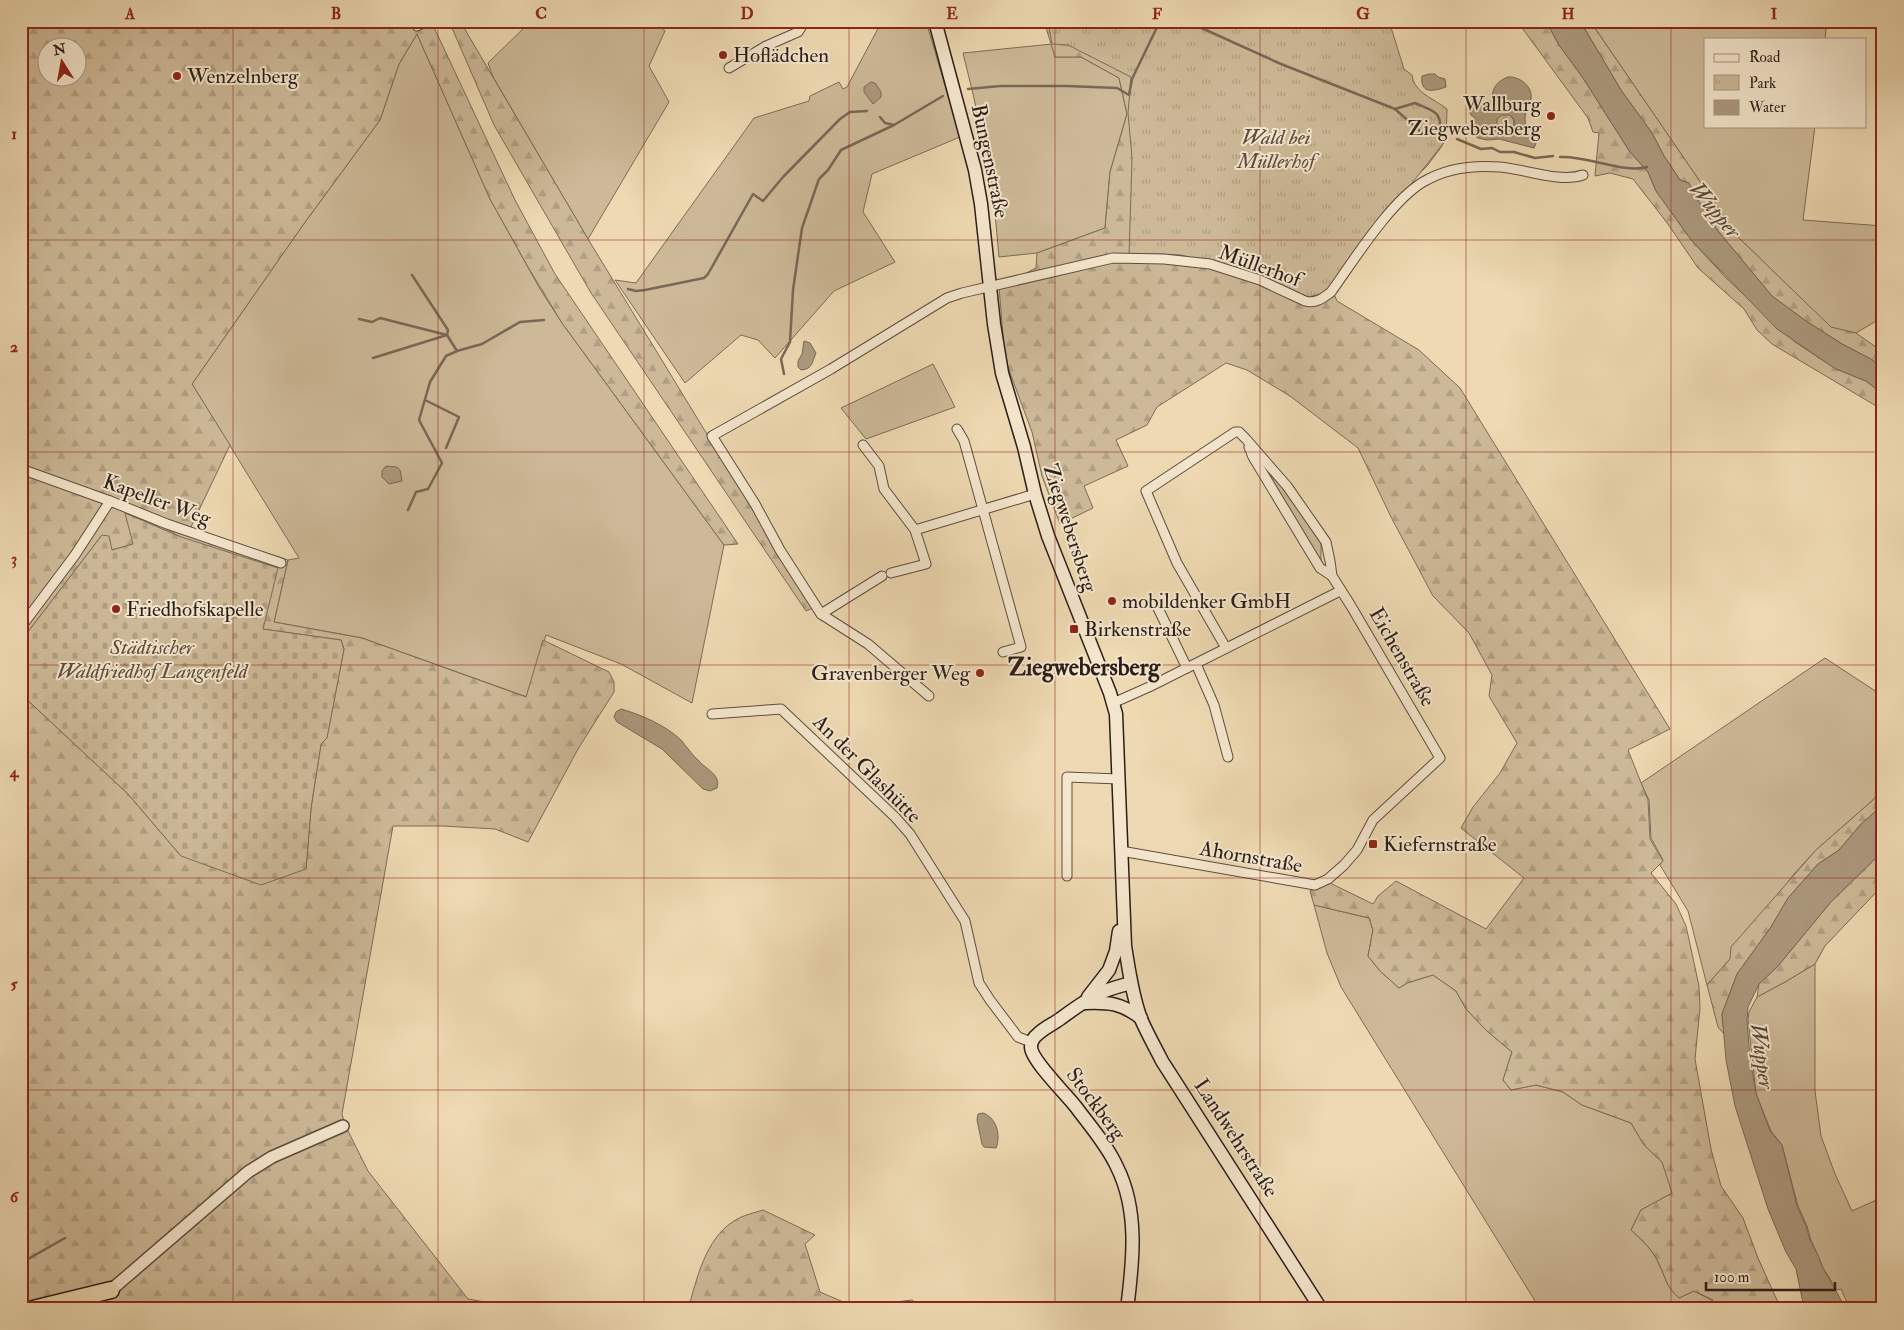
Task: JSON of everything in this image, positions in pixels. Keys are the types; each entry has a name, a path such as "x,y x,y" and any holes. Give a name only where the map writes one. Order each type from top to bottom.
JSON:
{"highway":[{"path":"33,1309 111,1290"},
{"path":"86,1309 111,1290"}],"main road":[{"name":"Bungenstraße","path":"935,21 976,170 990,286"},
{"name":"Ziegwebersberg","path":"990,286 1002,373 1024,447 1035,494 1051,545 1113,703 1117,727 1125,946 1131,983"},
{"path":"1083,1003 1109,970 1113,960 1123,905"},
{"path":"1034,1038 1083,1003 1099,994 1131,983"},
{"name":"Landwehrstraße","path":"1131,983 1140,1018 1162,1061 1321,1309"},
{"path":"1083,1003 1107,1002 1120,1005 1140,1018"},
{"name":"Stockberg","path":"1034,1038 1031,1050 1036,1059 1104,1145 1117,1166 1123,1181 1130,1214 1133,1250 1127,1309"}],"street":[{"path":"417,26 428,21"},
{"path":"729,68 766,46 798,32 805,21"},
{"name":"Müllerhof","path":"990,286 1113,258 1164,258 1210,264 1260,280 1306,302 1312,302 1331,292 1379,226 1407,195 1423,182 1450,171 1478,167 1500,167 1562,177 1576,178 1583,175"},
{"path":"1883,202 1883,215"},
{"path":"929,696 868,644 820,614 712,436 819,376 947,298 990,286"},
{"path":"957,428 964,441 1021,647 1003,652"},
{"name":"Eichenstraße","path":"1226,648 1177,563 1146,491 1235,432 1239,432 1287,486 1326,542 1332,576 1440,758"},
{"name":"Eichenstraße","path":"1246,439 1253,456 1320,568 1332,576"},
{"path":"862,445 879,466 884,489 915,530 926,564 891,573"},
{"name":"Kapeller Weg","path":"21,469 167,524 281,563"},
{"path":"915,530 1035,494"},
{"path":"21,627 75,555 110,501"},
{"path":"820,614 882,576"},
{"path":"1113,703 1196,664 1340,591"},
{"path":"1156,604 1187,668"},
{"path":"1196,664 1214,705 1228,757"},
{"name":"An der Glashütte","path":"712,714 781,709 895,817 910,834 965,920 974,967 983,988 1018,1036 1034,1038"},
{"name":"Ahornstraße","path":"1121,851 1316,885 1328,880 1344,866 1357,850 1373,820 1440,758"},
{"path":"1067,876 1067,777 1119,779"},
{"path":"111,1290 248,1172 272,1157 344,1126"}],"green space":[{"path":"21,21 431,21 515,200 555,274 738,544 724,545 562,323 490,199 417,34 399,64 380,120 303,225 192,384 230,445 190,529 288,560 274,622 362,638 526,697 543,640 609,672 614,682 614,692 578,749 528,842 495,829 393,826 342,1114 345,1125 368,1171 468,1299 524,1309 94,1309 199,1223 190,1216 110,1282 21,1303 21,694 128,794 181,856 306,869 311,808 321,744 327,737 344,649 341,640 262,629 181,537 126,513 134,544 112,550 102,535 21,641"},
{"path":"449,21 460,21 588,239 813,608 806,611 591,293 494,125"},
{"path":"531,21 653,21 665,31 649,66 669,102 588,239 493,77 488,63"},
{"path":"882,21 926,21 960,137 872,174 863,212 895,262 834,291 775,358 758,340 741,335 685,383 615,280 636,283 754,118 809,101 810,96 839,82 843,89 847,87"},
{"path":"1044,21 1388,21 1399,62 1443,143 1427,166 1375,219 1330,285 1337,301 1419,350 1460,388 1670,729 1628,750 1648,800 1650,839 1663,861 1651,873 1676,904 1686,926 1699,986 1700,1008 1695,1059 1711,1149 1721,1186 1743,1218 1758,1258 1781,1309 1710,1309 1713,1300 1694,1291 1679,1298 1669,1286 1654,1254 1631,1230 1641,1210 1672,1193 1662,1162 1644,1145 1631,1123 1582,1105 1563,1092 1536,1085 1511,1090 1503,1080 1512,1052 1487,1031 1466,1009 1456,991 1433,975 1407,983 1399,988 1380,971 1368,956 1373,930 1369,918 1314,905 1310,891 1328,882 1373,904 1378,896 1396,881 1486,929 1524,878 1461,828 1473,807 1500,773 1517,743 1489,696 1492,675 1469,633 1433,596 1391,517 1358,448 1290,396 1247,370 1226,363 1157,407 1147,425 1116,440 1128,466 1084,486 1093,508 1060,524 1042,476 1032,432 1005,359 999,287 1036,268 1037,253 1105,228 1110,172 1127,114 1119,78 1081,57 1055,57"},
{"name":"Wald bei Müllerhof","path":"1048,21 1389,21 1404,69 1412,75 1421,91 1447,109 1446,140 1324,293 1309,297 1212,263 1181,255 1129,256 1132,158 1128,113 1131,77 1068,45 1052,44"},
{"path":"1517,21 1546,21 1559,45 1583,78 1630,152 1648,172 1656,191 1692,241 1726,278 1795,342 1836,369 1866,381 1883,394 1883,410 1772,344 1757,330 1744,309 1698,268 1668,224 1633,179 1610,173 1595,176 1599,133 1593,132 1588,118"},
{"path":"1580,21 1590,21 1738,237 1831,327 1856,333 1883,352 1883,368 1806,321 1772,296 1718,231 1695,196 1689,183 1680,180 1652,133 1621,90"},
{"path":"1590,21 1827,21 1825,38 1704,38 1704,128 1815,128 1803,220 1883,226 1883,317 1856,333 1831,328 1738,237"},
{"path":"417,34 490,199 540,289 562,323 724,545 692,703 621,664 546,635 527,697 362,638 274,622 288,560 299,558 192,384 303,225 380,120 399,64"},
{"path":"1052,44 1055,57 1081,57 1119,78 1127,114 1110,172 1105,228 1037,253 999,257 993,191 963,53"},
{"path":"1501,114 1509,114 1514,119 1512,130 1501,132 1496,127 1496,119"},
{"path":"933,364 955,407 866,439 841,408"},
{"path":"1268,468 1295,501 1321,541 1321,564 1265,472"},
{"name":"Städtischer Waldfriedhof Langenfeld","path":"125,513 181,537 278,568 263,629 341,640 344,649 327,738 321,744 311,808 306,869 261,885 181,856 128,794 21,694 21,641 102,535 109,536 112,550 133,544"},
{"path":"1825,658 1883,696 1883,788 1873,800 1816,850 1794,874 1730,959 1707,985 1688,911 1660,865 1663,860 1651,838 1649,800 1641,783"},
{"path":"1883,788 1883,805 1861,824 1839,850 1818,864 1788,898 1771,927 1737,974 1722,1014 1724,1034 1718,1027 1707,985 1730,959 1731,947 1816,850 1873,800"},
{"path":"1883,851 1883,885 1825,946 1815,964 1757,997 1759,984 1778,966 1830,903"},
{"path":"1314,905 1369,918 1373,930 1368,956 1380,971 1399,988 1407,983 1433,975 1456,991 1466,1009 1487,1031 1512,1052 1503,1080 1511,1090 1536,1085 1563,1092 1582,1105 1631,1123 1644,1145 1662,1162 1673,1193 1641,1210 1631,1230 1654,1254 1669,1286 1679,1298 1694,1291 1713,1301 1710,1309 1540,1309 1341,987 1327,953"},
{"path":"1815,964 1815,1091 1821,1136 1835,1174 1852,1211 1883,1197 1883,1309 1850,1309 1841,1289 1837,1290 1823,1268 1798,1206 1782,1145 1771,1131 1756,1094 1748,1020 1749,1012 1757,997"},
{"path":"763,1210 815,1235 805,1244 820,1292 855,1307 912,1300 924,1309 688,1309 704,1260 716,1238 737,1219"}],"water":[{"path":"1546,21 1580,21 1621,90 1652,133 1664,156 1680,180 1689,183 1695,196 1718,231 1772,296 1806,321 1883,368 1883,394 1866,381 1836,369 1777,329 1692,241 1656,191 1648,172 1630,152 1583,78 1559,45"},
{"path":"1435,74 1445,79 1446,87 1437,90 1426,89 1423,86 1422,76"},
{"path":"1508,77 1517,78 1528,86 1530,90 1531,99 1526,111 1525,120 1528,133 1536,143 1534,148 1499,139 1487,140 1475,136 1472,129 1475,118 1471,115 1469,109 1492,101 1494,89","holes":["1502,115 1509,115 1514,119 1515,125 1509,132 1501,131 1497,127 1497,119"]},
{"path":"871,82 875,83 881,92 881,97 873,104 864,92 864,87"},
{"path":"804,341 810,343 816,353 810,367 801,370 798,367 798,361 802,354"},
{"path":"386,466 397,467 400,470 402,481 389,484 382,477 382,471"},
{"path":"621,709 653,721 675,735 696,759 715,776 718,783 717,788 710,791 703,789 662,749 617,722 614,717 616,712"},
{"path":"1883,805 1883,851 1830,903 1778,966 1759,984 1748,1007 1750,1059 1756,1093 1770,1131 1782,1145 1797,1206 1810,1240 1846,1309 1812,1309 1803,1303 1796,1269 1786,1252 1768,1209 1735,1106 1726,1060 1722,1014 1737,974 1771,927 1788,898 1818,864 1839,850 1861,824"},
{"path":"983,1113 992,1119 997,1128 996,1148 984,1147 982,1144 977,1120 978,1114"}],"waterway":[{"path":"968,89 1000,86 1067,86 1117,88 1129,95 1132,79 1160,21"},
{"path":"1186,21 1281,64 1395,109 1415,103 1427,108 1438,116 1440,120 1440,134"},
{"path":"880,117 885,123 894,125 943,96"},
{"path":"1395,109 1422,133 1443,133"},
{"path":"628,289 636,291 645,290 704,278 753,194 763,201 783,177 840,119 850,112 867,111"},
{"path":"784,374 781,359 790,342 793,290 802,228 819,179 828,170 841,150 894,125"},
{"path":"1457,139 1481,149 1492,148 1500,152 1514,152 1535,158 1553,156"},
{"path":"1560,157 1570,157 1627,168 1647,167"},
{"path":"373,358 447,335 448,330 412,275"},
{"path":"359,319 372,322 380,318 447,335 457,351"},
{"path":"408,510 416,492 428,489 442,463 419,420 430,382 446,356 482,344 520,322 544,320"},
{"path":"425,400 459,417 446,448"},
{"path":"21,1263 65,1238"}],"place":[{"name":"Hoflädchen","path":"723,55"},
{"name":"Wenzelnberg","path":"177,76"},
{"name":"Wallburg Ziegwebersberg","path":"1551,116"},
{"name":"mobildenker GmbH","path":"1112,601"},
{"name":"Friedhofskapelle","path":"116,609"},
{"name":"Birkenstraße","path":"1074,629"},
{"name":"Gravenberger Weg","path":"980,673"},
{"name":"Kiefernstraße","path":"1373,844"}],"district":[{"name":"Ziegwebersberg","path":"1084,667"}],"water label":[{"name":"Wupper","path":"1715,210"},
{"name":"Wupper","path":"1762,1056"}]}
